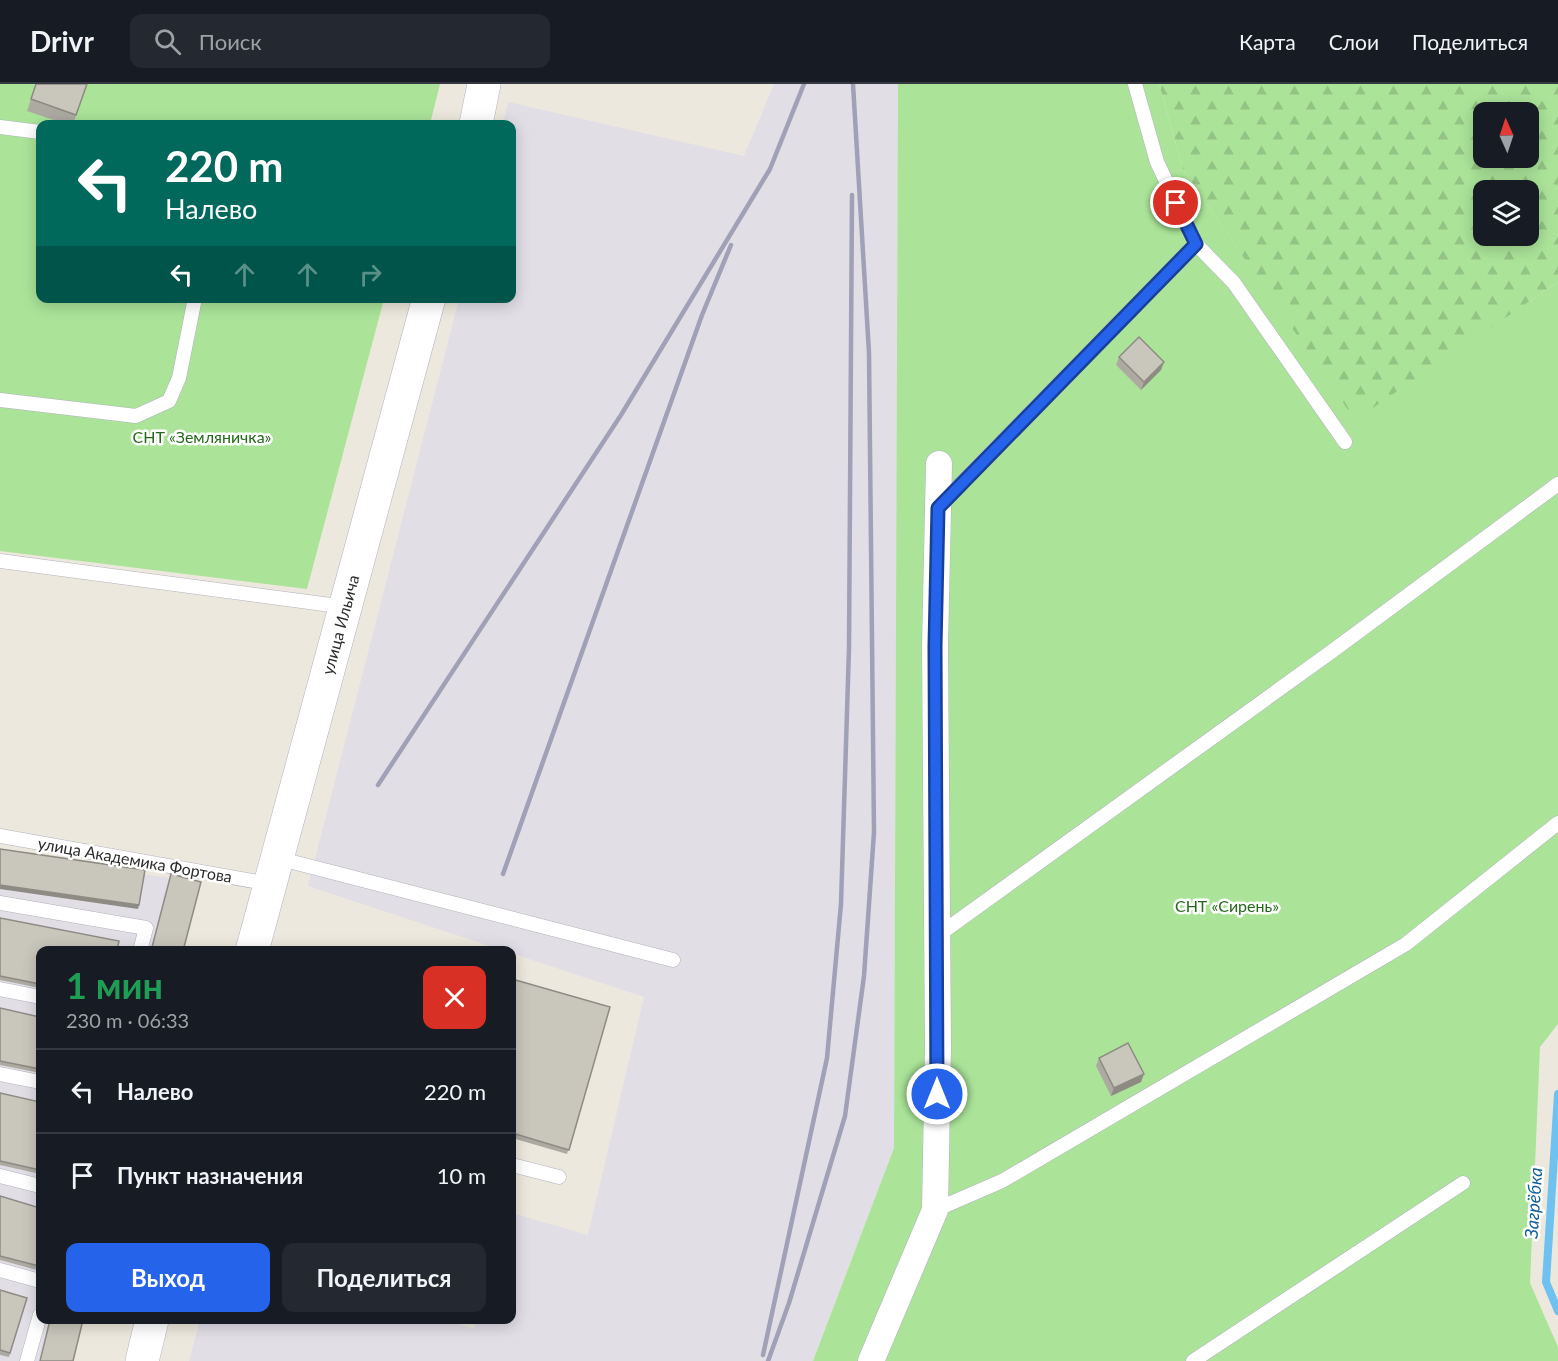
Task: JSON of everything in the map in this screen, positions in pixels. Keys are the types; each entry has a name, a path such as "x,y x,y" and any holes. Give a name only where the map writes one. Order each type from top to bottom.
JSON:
{"main road":[{"path":"477,120 484,84"},
{"name":"улица Ильича","path":"253,946 428,303"},
{"path":"142,1361 151,1324"}],"street":[{"path":"872,1361 935,1210 937,936 935,646 939,464"}],"lane":[{"path":"1134,84 1157,162 1196,244 1234,283 1345,442"},
{"path":"0,127 36,132"},
{"path":"938,508 1196,244"},
{"path":"0,400 136,416 169,401 179,378 194,303"},
{"path":"937,936 1331,652 1558,484"},
{"path":"0,561 346,607"},
{"path":"935,1210 1002,1181 1406,944 1558,823"},
{"name":"улица Академика Фортова","path":"0,836 274,871 673,960"},
{"path":"0,903 146,928 141,946"},
{"path":"0,989 36,996"},
{"path":"0,1074 36,1081"},
{"path":"516,1166 559,1177"},
{"path":"0,1176 36,1185"},
{"path":"1193,1361 1463,1182"},
{"path":"0,1270 36,1280"},
{"path":"27,1361 37,1324"}],"shaded area":[{"path":"774,84 898,84 894,1148 813,1361 189,1361 199,1324 458,1324 474,1329 476,1324 516,1324 516,1214 588,1235 644,997 516,955 516,946 490,946 308,886 458,303 516,303 516,120 504,120 508,102 744,156"},
{"path":"0,853 170,878 200,886 183,946 36,946 36,1324 82,1324 72,1361 0,1361"}],"green space":[{"name":"СНТ «Земляничка»","path":"0,84 440,84 431,120 36,120 36,303 383,303 307,589 0,551"},
{"name":"СНТ «Сирень»","path":"898,84 1159,84 1183,169 1355,419 1558,282 1558,1024 1540,1047 1530,1283 1558,1347 1558,1361 813,1361 894,1148"},
{"path":"1159,84 1558,84 1558,282 1355,420 1183,169"}],"building":[{"path":"36,84 87,84 76,115 31,99"},
{"path":"1139,337 1164,362 1144,382 1119,357"},
{"path":"0,849 145,870 139,905 0,885"},
{"path":"171,874 201,882 184,946 152,946"},
{"path":"0,918 119,941 118,946 36,946 36,983 0,976"},
{"path":"516,980 610,1007 569,1150 516,1134"},
{"path":"0,1008 36,1016 36,1068 0,1061"},
{"path":"1128,1043 1144,1074 1114,1088 1099,1058"},
{"path":"0,1093 36,1101 36,1169 0,1161"},
{"path":"0,1196 36,1207 36,1265 0,1256"},
{"path":"0,1290 27,1298 10,1353 0,1350"},
{"path":"49,1324 82,1324 73,1361 40,1361"}],"waterway":[{"name":"Загрёбка","path":"1558,1094 1546,1282 1558,1311"}],"railway":[{"path":"378,785 621,415 770,169 804,84"},
{"path":"768,1361 789,1303 845,1116 864,976 874,832 869,353 853,84"},
{"path":"763,1355 827,1058 841,904 849,648 852,195"},
{"path":"503,874 702,315 731,245"}],"route":[{"path":"937,1094 935,646 938,508 1196,244 1176,203"}]}
